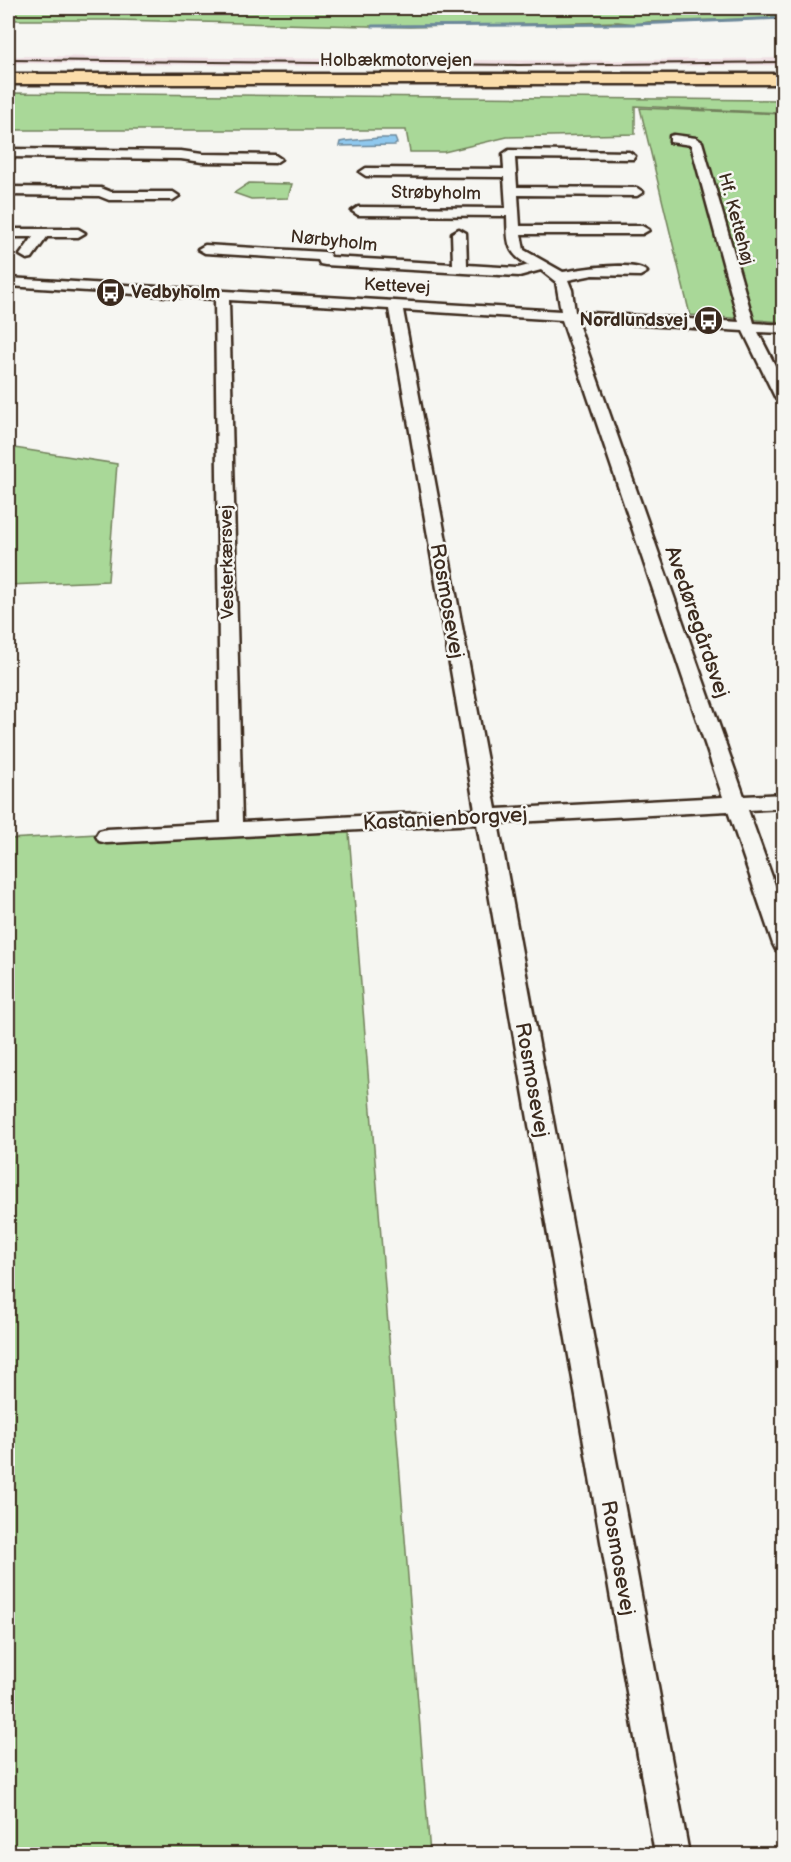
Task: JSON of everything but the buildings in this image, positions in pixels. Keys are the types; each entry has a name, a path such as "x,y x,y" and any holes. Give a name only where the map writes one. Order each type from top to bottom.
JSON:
{"highway":[{"path":"511,80 783,70"},
{"name":"Holbækmotorvejen","path":"8,79 783,79"},
{"name":"Holbækmotorvejen","path":"8,88 783,87"},
{"path":"382,88 454,92 725,96"}],"street":[{"name":"Hf. Kettehøj","path":"674,139 696,142 748,327"},
{"path":"8,153 181,155 202,159 275,159"},
{"name":"Strøbyholm","path":"559,277 522,256 517,250 509,154 629,156"},
{"name":"Strøbyholm","path":"366,172 511,173"},
{"path":"8,191 101,192 109,196 173,196"},
{"name":"Strøbyholm","path":"512,191 638,192"},
{"name":"Strøbyholm","path":"358,211 514,212"},
{"path":"514,230 642,230"},
{"path":"8,233 78,233"},
{"path":"27,255 43,233"},
{"path":"459,233 460,269"},
{"name":"Nørbyholm","path":"205,249 324,256 325,261 519,272 540,266"},
{"path":"568,316 564,286 559,277 593,271 640,272"},
{"name":"Kettevej","path":"8,282 783,329"},
{"name":"Vesterkærsvej","path":"222,295 232,830"},
{"name":"Rosmosevej","path":"394,305 672,1854"},
{"name":"Avedøregårdsvej","path":"568,316 783,944"},
{"path":"748,327 783,399"},
{"name":"Kastanienborgvej","path":"107,836 783,801"}],"shaded area":[{"path":"8,56 572,61 783,58 784,65 442,67 8,63"}],"green space":[{"path":"18,8 784,8 783,18 636,24 618,22 410,27 114,20 8,20 8,11"},
{"path":"8,93 783,100 784,113 635,106 635,134 507,137 444,152 410,152 406,130 8,130"},
{"path":"640,108 783,114 783,322 690,315"},
{"path":"249,183 292,184 288,198 251,199 234,193"},
{"path":"8,447 117,464 108,581 8,585"},
{"path":"331,821 332,834 349,833 430,1854 8,1854 8,839"}],"water":[{"path":"395,138 397,143 395,145 339,146 340,142 345,141"}],"waterway":[{"path":"372,26 636,24 784,18"}],"railway":[{"path":"8,60 519,65 784,62"}],"place":[{"name":"Vedbyholm","path":"110,292"},
{"name":"Nordlundsvej","path":"709,320"}]}
